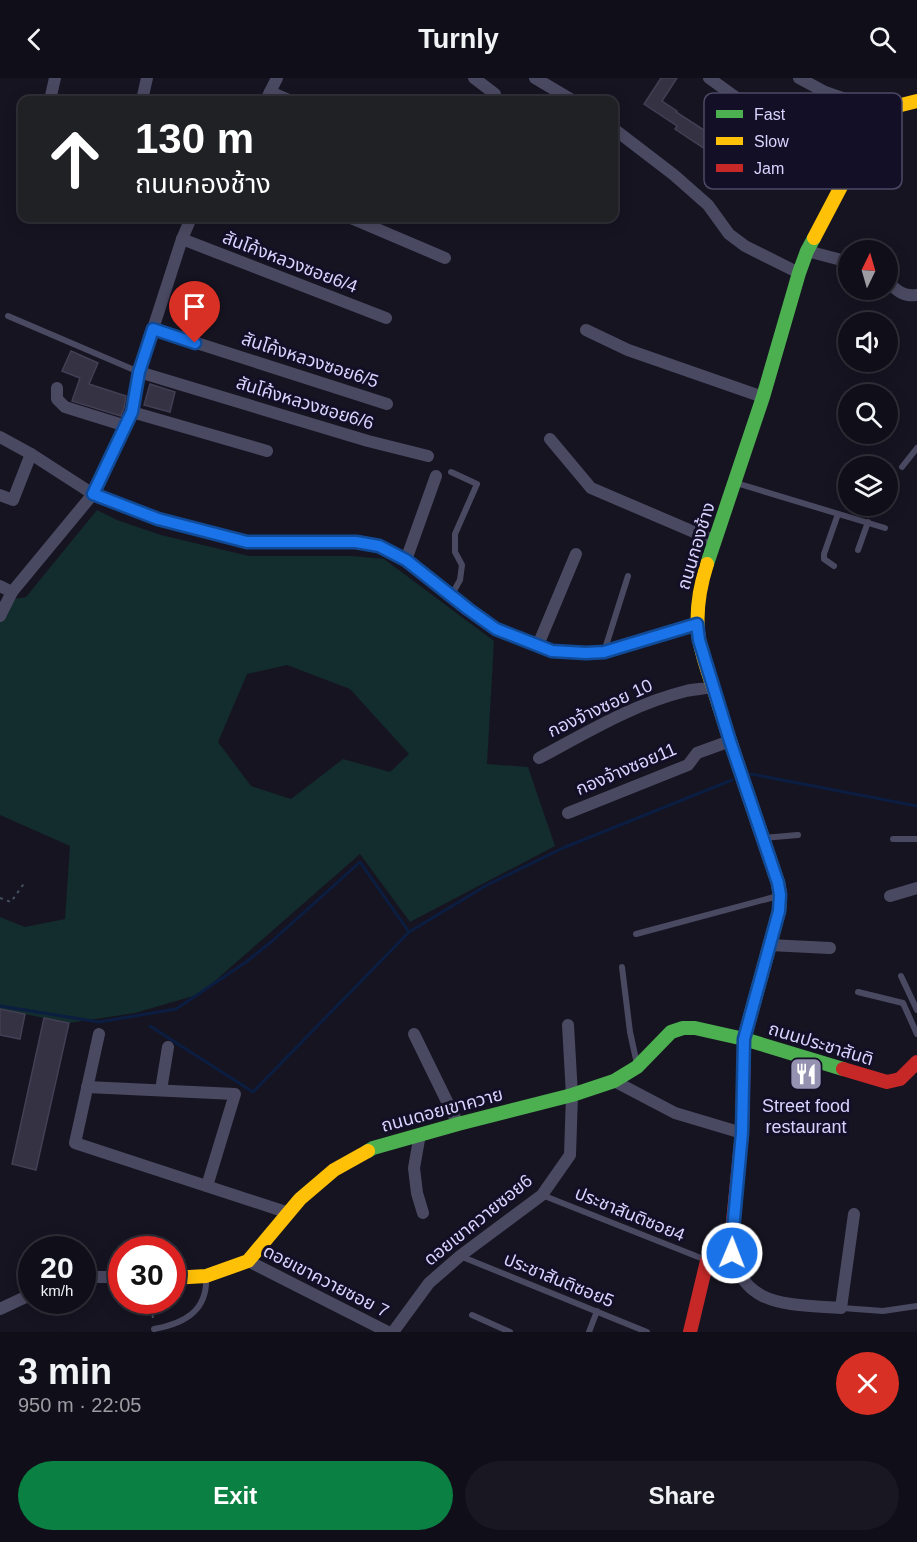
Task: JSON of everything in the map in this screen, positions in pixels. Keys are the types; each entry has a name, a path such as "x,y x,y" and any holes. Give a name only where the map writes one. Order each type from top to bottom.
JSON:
{"street":[{"path":"51,96 55,78"},
{"path":"143,96 147,78"},
{"path":"268,96 278,78"},
{"path":"474,78 495,94"},
{"path":"535,78 565,96"},
{"path":"709,78 730,93"},
{"path":"799,78 828,93"},
{"path":"902,105 917,101"},
{"path":"618,132 674,175 708,205 729,234 745,246 799,273"},
{"name":"ถนนกองช้าง","path":"732,1241 742,1133 744,1039 779,911 780,895 699,640 698,604 701,583 763,397 799,273 807,250 840,189"},
{"path":"0,616 12,592 93,494 126,426 132,412 139,372 189,222"},
{"path":"360,222 445,258"},
{"name":"สันโค้งหลวงซอย6/4","path":"182,239 386,318"},
{"path":"807,250 838,259"},
{"path":"898,291 908,296 917,295"},
{"name":"สันโค้งหลวงซอย6/5","path":"153,329 387,404"},
{"path":"586,330 628,350 763,397"},
{"name":"สันโค้งหลวงซอย6/6","path":"139,372 368,441 428,456"},
{"path":"57,388 57,399 65,407 126,426"},
{"path":"132,412 267,451"},
{"path":"0,437 93,494 158,519 247,542 356,542 379,546 406,560 496,629 552,651 604,652 697,624"},
{"path":"550,439 591,488 715,541"},
{"path":"0,495 13,500 31,454"},
{"path":"406,560 436,476"},
{"path":"538,645 576,554"},
{"path":"0,586 12,592"},
{"name":"กองจ้างซอย 10","path":"539,758 626,712 663,698 713,687"},
{"name":"กองจ้างซอย11","path":"568,813 688,765 697,753 730,741"},
{"path":"890,896 917,888"},
{"path":"770,945 830,948"},
{"name":"ดอยเขาควายซอย6","path":"393,1332 429,1283 460,1256 542,1195 570,1155 572,1095 568,1025"},
{"name":"ถนนดอยเขาควาย","path":"186,1277 206,1276 248,1261 300,1199 334,1170 373,1148 572,1095 614,1081 638,1067 671,1032 682,1028 695,1028 744,1039"},
{"path":"99,1034 75,1143 289,1213"},
{"path":"414,1034 458,1124"},
{"name":"ถนนประชาสันติ","path":"744,1039 886,1082 900,1079 917,1062"},
{"path":"161,1090 168,1047"},
{"path":"614,1081 675,1113 742,1133"},
{"path":"87,1087 235,1094 207,1186"},
{"path":"420,1134 414,1168 417,1193 423,1214"},
{"path":"732,1241 732,1253 737,1268 744,1281 754,1292 767,1299 789,1304 841,1308 854,1214"},
{"path":"690,1332 707,1261 732,1241"},
{"name":"ดอยเขาควายซอย 7","path":"248,1261 388,1332"},
{"path":"0,1309 18,1301"}],"lane":[{"path":"8,316 139,372"},
{"path":"902,467 917,448"},
{"path":"451,472 477,484 455,534 455,552 462,565 460,580 451,596"},
{"path":"734,483 838,514 824,554 824,560 834,566"},
{"path":"846,516 885,528"},
{"path":"858,550 868,522"},
{"path":"604,652 628,576"},
{"path":"763,838 798,835"},
{"path":"894,839 917,839"},
{"path":"636,934 780,895"},
{"path":"622,968 630,1032 638,1067"},
{"path":"901,976 917,1010"},
{"path":"858,992 903,1003 917,1034"},
{"name":"ประชาสันติซอย4","path":"542,1195 707,1261"},
{"name":"ประชาสันติซอย5","path":"460,1256 647,1332"},
{"path":"153,1327 179,1323 190,1315 200,1304 206,1287 206,1276"},
{"path":"841,1308 883,1311 917,1306"},
{"path":"589,1332 597,1311"},
{"path":"472,1316 510,1332"},
{"path":"179,1323 180,1332"}],"path":[{"path":"0,898 11,902 25,882"},
{"path":"153,1314 153,1327"}],"green space":[{"path":"97,510 117,520 161,535 249,556 351,556 384,559 494,641 487,764 528,767 555,846 410,922 360,854 200,994 135,1013 69,1023 0,1009 0,917 25,927 65,919 70,846 0,815 0,601 26,597","holes":["287,665 350,689 409,754 390,772 343,759 291,799 251,786 218,742 247,674"]}],"building":[{"path":"661,78 677,78 662,101 704,130 704,148 675,129 677,126 644,104"},
{"path":"71,351 98,363 89,384 126,396 121,416 72,401 80,378 62,371"},
{"path":"150,384 175,392 170,412 144,405"},
{"path":"0,1009 25,1014 20,1039 0,1035"},
{"path":"44,1018 69,1023 36,1170 12,1164"}],"waterway":[{"path":"751,774 917,806"},
{"path":"150,1026 253,1092 409,932 487,885 563,848 732,780"},
{"path":"0,1006 99,1022 176,1009 246,962 360,862 409,932"}],"traffic: fast":[{"path":"707,564 763,397 799,273 814,238"},
{"path":"368,1151 458,1124 572,1095 614,1081 637,1067 671,1032 683,1028 695,1028 744,1039 843,1069"}],"traffic: slow":[{"path":"902,105 917,101"},
{"path":"814,238 840,189"},
{"path":"707,564 698,606 698,632 701,649 780,895 779,911 744,1039 744,1047"},
{"path":"186,1277 206,1276 248,1261 300,1199 334,1170 368,1151"}],"traffic: jam":[{"path":"690,1332 707,1261 731,1241 742,1133 744,1047"},
{"path":"843,1069 887,1082 900,1079 917,1062"}],"place":[{"name":"Street food restaurant","path":"806,1074"}],"route":[{"path":"195,343 153,329 139,372 132,412 93,494 158,519 247,542 356,542 379,546 406,560 496,629 552,651 604,652 697,624 699,640 713,687 780,895 779,911 744,1039 742,1133 732,1253"}]}
